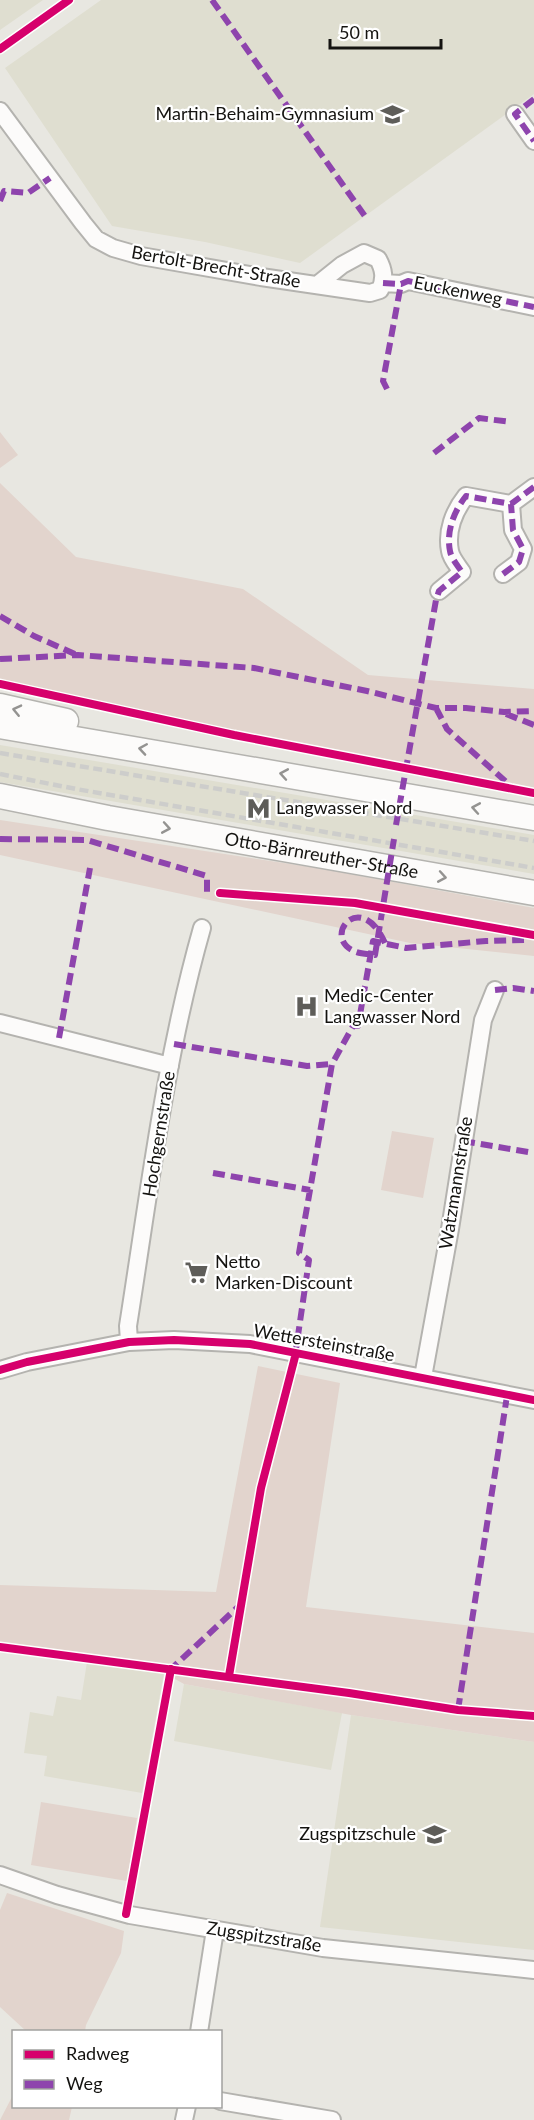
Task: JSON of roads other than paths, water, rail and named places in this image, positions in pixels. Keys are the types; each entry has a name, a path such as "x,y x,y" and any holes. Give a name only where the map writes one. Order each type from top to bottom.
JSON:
{"main road":[{"path":"0,706 68,722 111,744"},
{"path":"0,726 534,818"},
{"name":"Otto-Bärnreuther-Straße","path":"0,796 108,818 534,893"},
{"name":"Otto-Bärnreuther-Straße","path":"0,812 69,823 108,818"}],"street":[{"name":"Bertolt-Brecht-Straße","path":"0,111 83,223 96,238 112,248 141,256 370,294 380,290 384,270 378,259 364,253 342,265 318,285"},
{"path":"515,114 534,141"},
{"name":"Euckenweg","path":"383,283 401,284 408,281 534,307"},
{"path":"439,591 462,572 450,553 450,535 455,510 466,496 511,504 534,487"},
{"path":"503,574 519,562 523,549 513,530 511,504"},
{"name":"Hochgernstraße","path":"129,1342 128,1326 170,1066 188,976 202,928"},
{"name":"Watzmannstraße","path":"423,1377 483,1020 495,990"},
{"path":"0,1023 170,1066"},
{"name":"Wettersteinstraße","path":"0,1370 27,1362 129,1342 174,1340 250,1344 534,1400"},
{"name":"Zugspitzstraße","path":"0,1875 57,1895 126,1914 215,1930 323,1948 534,1970"},
{"path":"199,2030 215,1930"},
{"path":"222,2101 332,2120"}],"railway":[{"path":"0,753 534,841"},
{"path":"0,774 534,868"}],"place":[{"name":"Martin-Behaim-Gymnasium","path":"392,114"},
{"name":"Langwasser Nord","path":"258,808"},
{"name":"Medic-Center Langwasser Nord","path":"306,1006"},
{"name":"Netto Marken-Discount","path":"197,1272"},
{"name":"Zugspitzschule","path":"434,1834"}]}
